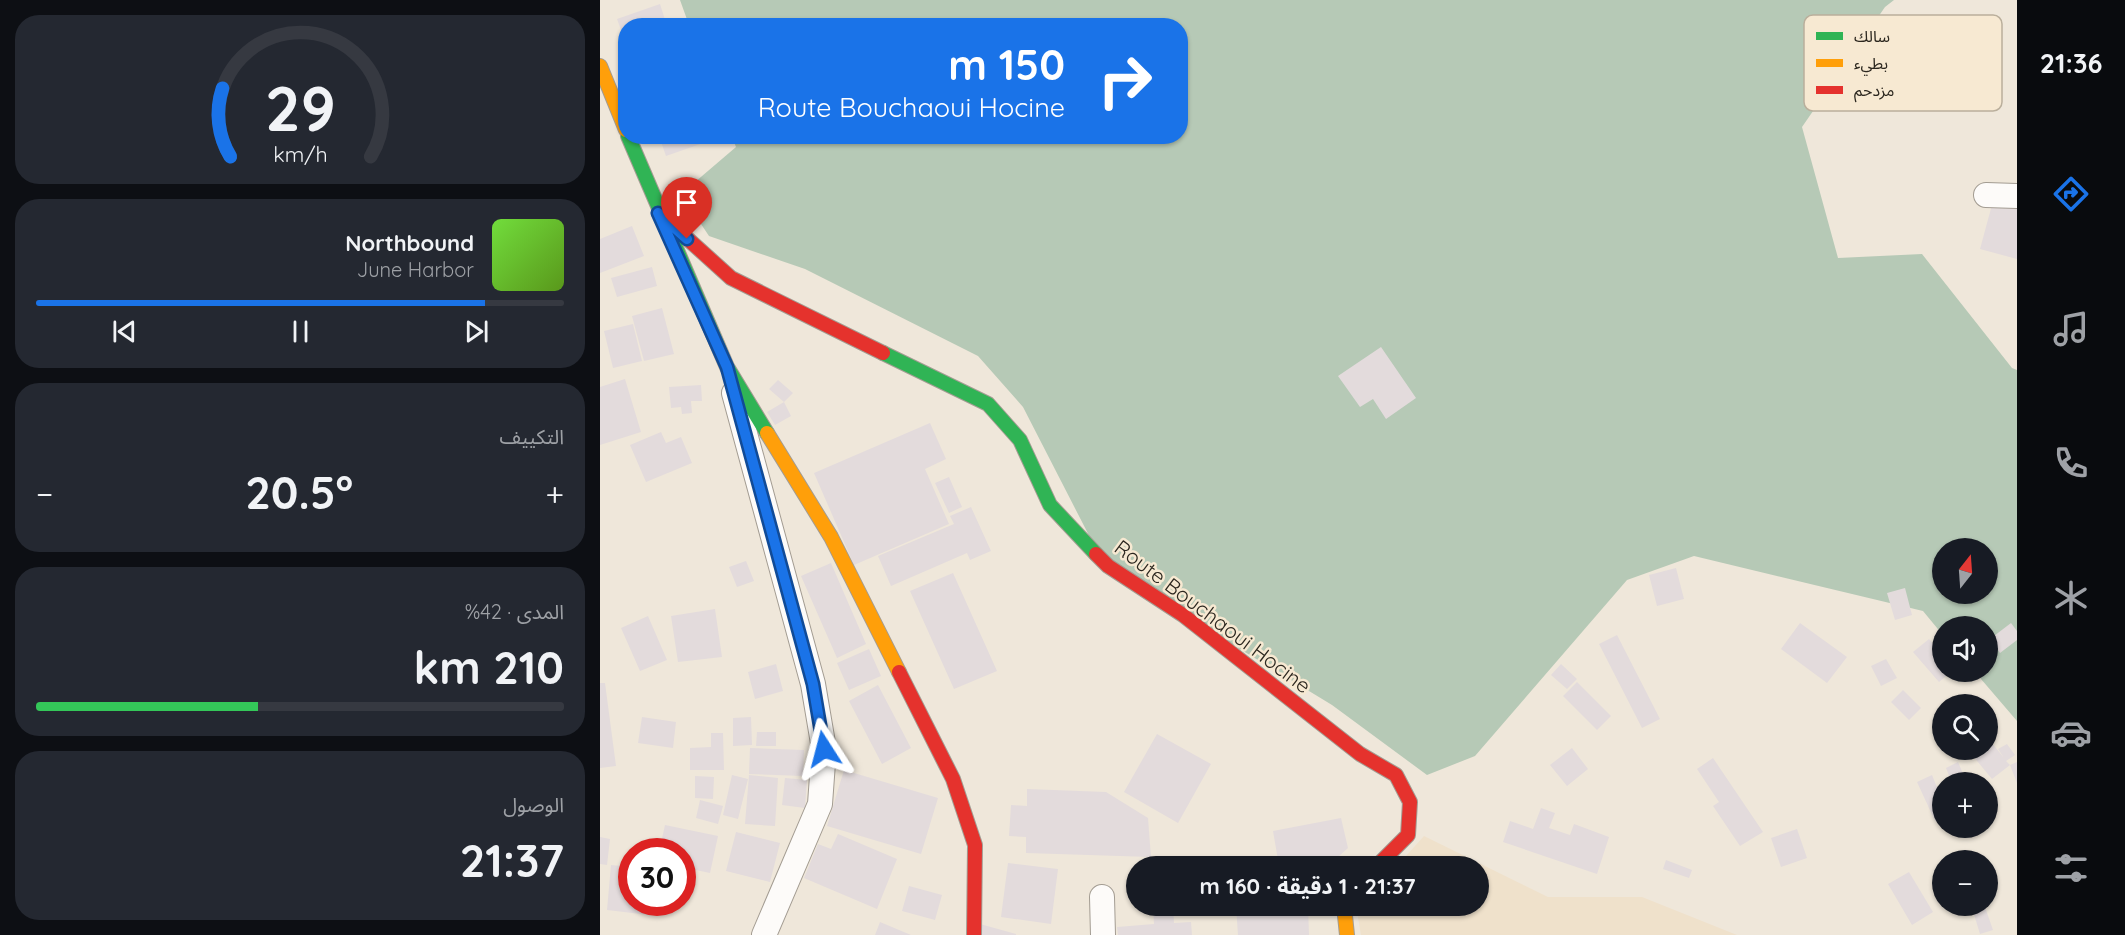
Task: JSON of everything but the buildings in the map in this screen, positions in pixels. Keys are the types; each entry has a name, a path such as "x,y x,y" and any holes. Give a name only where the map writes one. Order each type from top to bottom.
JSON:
{"street":[{"path":"600,66 618,110"},
{"name":"Route Bouchaoui Hocine","path":"631,144 658,213 731,278 988,404 1020,440 1050,505 1108,566 1183,615 1360,754 1396,776 1410,802 1408,835 1387,856"},
{"path":"1986,195 2017,196"},
{"path":"658,213 727,367 831,537 953,779 975,845 974,935"},
{"path":"727,367 813,684 824,749 820,804 764,935"},
{"path":"1102,897 1103,935"},
{"path":"1345,916 1347,935"}],"shaded area":[{"path":"1424,836 1465,856 1406,856"},
{"path":"1489,868 1548,897 1642,897 1737,935 1361,935 1358,916 1489,916"}],"green space":[{"path":"680,0 1894,0 1879,15 1804,15 1804,111 1813,111 1802,127 1838,258 1922,254 2012,368 2017,370 2017,721 1998,699 1998,694 1994,694 1984,682 1998,682 1998,616 1932,616 1932,622 1923,611 1694,556 1627,580 1475,756 1427,775 1332,705 1230,643 1099,555 1023,407 978,356 805,269 709,236 681,194 736,147 735,144 1188,144 1188,18 686,18"}],"traffic: fast":[{"path":"631,144 727,367 767,433"},
{"path":"883,353 988,404 1020,440 1050,505 1096,554"}],"traffic: slow":[{"path":"600,66 618,110"},
{"path":"767,433 831,537 899,672"},
{"path":"1345,916 1347,935"}],"traffic: jam":[{"path":"659,213 731,278 883,353"},
{"path":"1096,554 1108,566 1183,615 1360,754 1396,775 1410,802 1408,835 1387,856"},
{"path":"899,672 953,779 975,845 974,935"}],"route":[{"path":"687,239 658,213 727,367 813,684 824,749"}]}
